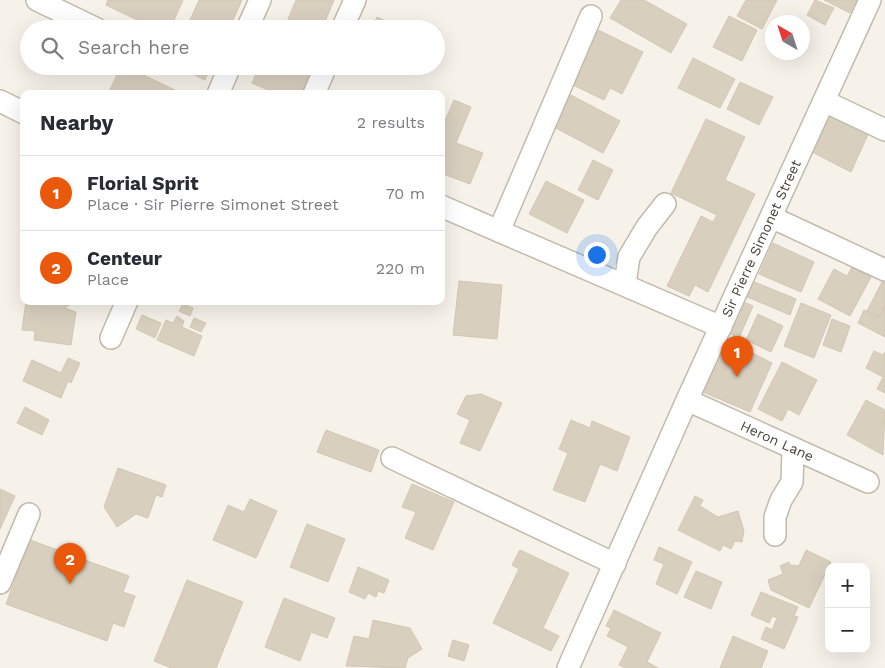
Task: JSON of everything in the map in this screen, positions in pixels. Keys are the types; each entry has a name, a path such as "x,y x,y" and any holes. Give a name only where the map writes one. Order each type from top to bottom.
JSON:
{"street":[{"path":"37,0 78,20"},
{"path":"251,20 260,0"},
{"path":"346,20 355,0"},
{"name":"Sir Pierre Simonet Street","path":"568,668 687,400 870,0"},
{"path":"499,231 591,16"},
{"path":"220,90 226,75"},
{"path":"316,90 322,75"},
{"path":"0,101 20,111"},
{"path":"824,101 885,130"},
{"path":"625,284 629,257 647,227 665,204"},
{"path":"445,208 721,327"},
{"path":"771,217 885,270"},
{"path":"111,338 125,305"},
{"name":"Heron Lane","path":"687,400 793,450 868,482"},
{"path":"775,535 776,517 781,500 792,482 793,450"},
{"path":"392,458 615,564"},
{"path":"0,583 29,514"}],"building":[{"path":"108,0 183,0 174,20 137,20 106,5"},
{"path":"199,0 242,0 233,20 190,20"},
{"path":"296,0 334,0 326,20 288,19"},
{"path":"621,0 644,0 687,24 671,53 610,18"},
{"path":"746,0 777,0 769,15 765,15 765,23 762,29 737,16"},
{"path":"815,0 834,8 825,25 807,15"},
{"path":"824,0 862,0 858,7 854,4 850,13"},
{"path":"729,16 757,30 742,61 713,47"},
{"path":"594,28 643,52 622,94 610,88 604,100 567,82"},
{"path":"693,58 735,79 720,108 678,88"},
{"path":"117,75 144,75 175,90 110,90"},
{"path":"195,75 207,75 205,80"},
{"path":"255,75 308,75 303,90 268,90 252,83"},
{"path":"740,82 773,97 759,125 727,109"},
{"path":"571,95 620,121 603,153 554,127"},
{"path":"454,100 471,107 456,143 483,153 470,184 445,175 445,121"},
{"path":"833,112 870,130 851,172 812,152"},
{"path":"706,119 745,137 725,180 755,194 708,292 695,285 689,296 667,286 701,216 713,222 717,215 671,193"},
{"path":"593,160 613,170 598,200 578,190"},
{"path":"546,181 584,200 567,233 529,214"},
{"path":"773,243 814,262 801,292 759,274"},
{"path":"852,267 871,277 850,316 818,299 834,269 847,276"},
{"path":"883,280 885,281 885,305 879,317 867,311"},
{"path":"459,281 502,285 497,339 453,335"},
{"path":"752,281 796,299 790,315 745,296"},
{"path":"742,301 753,306 739,338 727,332"},
{"path":"801,303 831,315 814,358 784,346"},
{"path":"25,305 69,305 65,308 76,312 71,345 34,340 35,331 22,330"},
{"path":"182,305 193,308 190,316 179,311"},
{"path":"885,305 885,337 858,323 864,310 879,317"},
{"path":"758,314 783,326 771,352 746,340"},
{"path":"142,315 161,323 155,338 136,329"},
{"path":"177,316 184,321 182,327 202,336 194,356 157,340 166,320 173,323"},
{"path":"194,318 206,323 201,332 190,327"},
{"path":"832,319 850,326 841,352 823,345"},
{"path":"727,340 772,363 750,412 703,392"},
{"path":"874,351 883,355 885,352 885,393 877,389 883,377 866,368"},
{"path":"68,358 80,363 71,383 68,381 61,398 23,381 32,360 61,373"},
{"path":"782,362 817,380 799,415 788,409 782,421 758,409"},
{"path":"481,394 502,403 480,451 460,443 470,420 457,414 466,396"},
{"path":"866,400 885,410 883,455 847,435"},
{"path":"25,407 49,420 42,435 17,423"},
{"path":"571,420 590,428 592,421 630,437 617,471 600,464 585,502 553,490 568,453 559,449"},
{"path":"326,430 379,450 371,472 317,452"},
{"path":"118,468 166,485 162,497 156,495 148,518 136,514 117,527 104,507"},
{"path":"412,484 454,502 433,550 405,538 416,512 402,507"},
{"path":"0,489 15,496 0,529"},
{"path":"695,496 703,500 700,506 718,517 738,511 744,531 742,542 735,541 731,549 723,545 720,551 678,530"},
{"path":"250,499 277,511 256,558 213,540 228,505 244,512"},
{"path":"307,524 345,539 328,582 290,567"},
{"path":"30,540 129,576 123,592 135,596 124,627 113,623 107,641 6,604"},
{"path":"659,547 692,562 677,594 656,584 664,564 654,560"},
{"path":"520,550 569,573 543,628 559,636 551,651 493,623 519,569 512,565"},
{"path":"806,550 831,562 825,563 825,575 809,608 771,590 768,580 783,574 780,566 789,562 790,565 799,566"},
{"path":"358,567 389,580 384,593 378,591 376,597 368,593 365,599 349,592"},
{"path":"696,571 722,582 711,609 684,597"},
{"path":"187,580 243,602 216,668 171,668 154,661"},
{"path":"761,592 798,607 794,616 798,617 784,649 761,639 766,627 772,630 777,618 772,616 769,623 751,615"},
{"path":"284,598 335,618 327,638 311,632 300,661 265,647"},
{"path":"614,610 661,633 647,662 658,668 626,668 619,665 628,647 607,636 611,628 606,626"},
{"path":"373,620 410,628 422,649 408,658 405,668 346,666 354,636 369,639"},
{"path":"733,636 768,651 761,668 720,668"},
{"path":"453,640 469,645 464,661 448,656"}],"place":[{"name":"Florial Sprit","path":"737,377"},
{"name":"Centeur","path":"70,584"}]}
